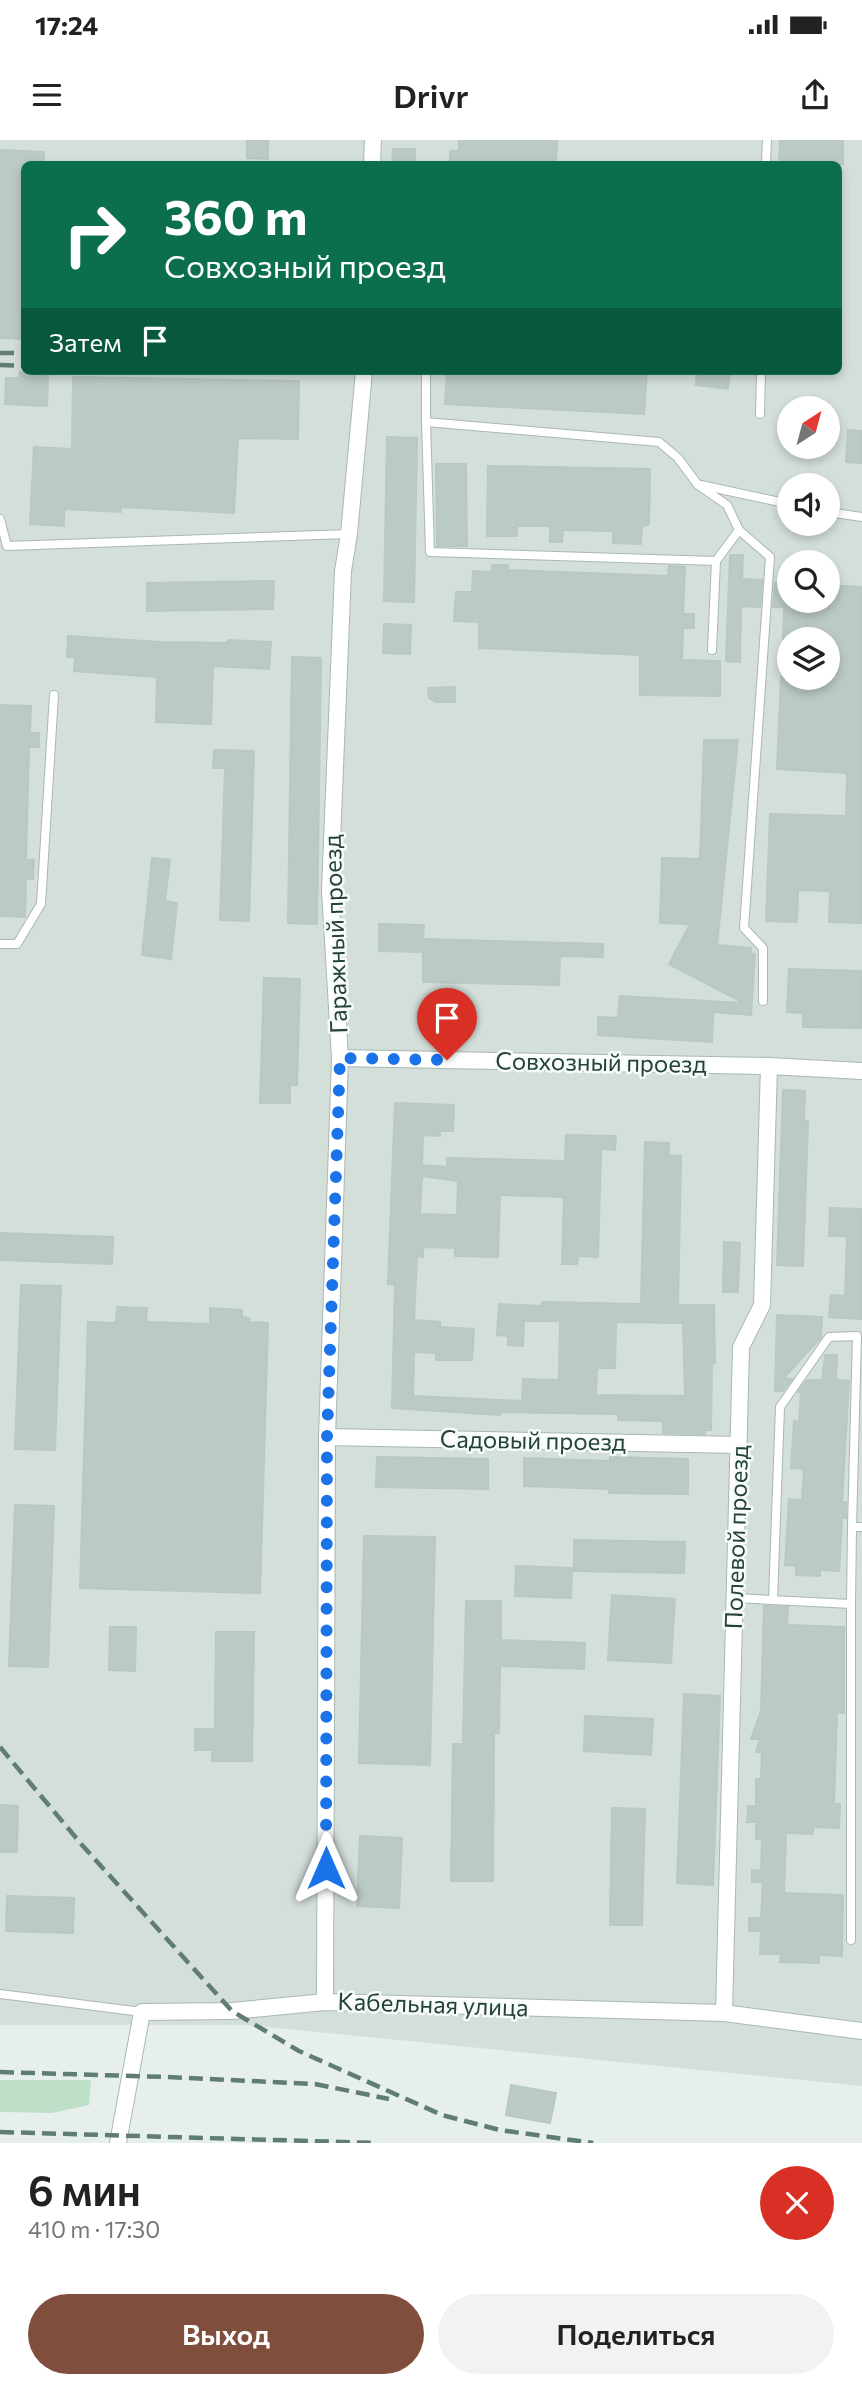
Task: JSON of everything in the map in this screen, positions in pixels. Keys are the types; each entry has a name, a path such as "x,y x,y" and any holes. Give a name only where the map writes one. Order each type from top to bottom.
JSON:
{"street":[{"path":"372,161 373,140"},
{"name":"Гаражный проезд","path":"325,2003 327,1437 340,1058 330,890 342,571 349,534 364,375"},
{"name":"Совхозный проезд","path":"340,1058 862,1070"},
{"name":"Полевой проезд","path":"724,2013 741,1347 762,1305 769,1066"},
{"name":"Садовый проезд","path":"327,1437 739,1446"},
{"name":"Кабельная улица","path":"142,2012 232,2011 325,2003 724,2013 862,2031"},
{"path":"118,2143 142,2012"}],"lane":[{"path":"766,161 767,140"},
{"path":"426,375 430,552 716,561"},
{"path":"760,414 761,375"},
{"path":"426,422 659,442 678,458 698,485 727,505 739,530 770,557 744,928 763,948 763,1001"},
{"path":"698,485 777,501"},
{"path":"840,514 862,517"},
{"path":"0,519 7,546 349,534"},
{"path":"712,650 716,561 739,530"},
{"path":"0,944 17,944 41,904 54,695"},
{"path":"773,1600 780,1407 829,1337 857,1336 857,1527 851,1604 851,1940"},
{"path":"735,1598 851,1604"},
{"path":"0,1994 142,2012"}],"shaded area":[{"path":"0,140 862,140 862,2086 247,2025 0,2025"}],"green space":[{"path":"0,2080 91,2080 89,2105 52,2113 0,2112"}],"building":[{"path":"247,140 268,140 268,159 247,158"},
{"path":"459,140 557,140 556,161 450,161 450,151 459,151"},
{"path":"780,140 843,140 843,164 842,161 779,161"},
{"path":"393,149 415,149 415,161 392,161"},
{"path":"0,150 44,152 44,161 21,161 21,339 0,338"},
{"path":"20,372 21,375 48,375 47,406 5,404 6,378 19,378"},
{"path":"447,375 647,375 644,414 445,404"},
{"path":"697,375 730,375 728,389 696,385"},
{"path":"73,377 299,381 298,439 238,438 234,513 121,507 121,512 64,509 64,526 30,524 34,447 72,449"},
{"path":"848,430 862,431 862,463 846,462"},
{"path":"387,437 417,438 414,602 384,601"},
{"path":"436,464 466,464 467,546 437,546"},
{"path":"488,466 650,469 649,524 642,527 641,544 613,543 613,531 563,530 562,542 550,542 550,526 517,526 517,536 487,536"},
{"path":"730,555 743,555 742,579 762,580 760,607 741,606 740,662 726,661"},
{"path":"492,565 508,565 508,570 668,576 669,566 685,567 683,614 694,614 694,628 683,628 682,660 720,661 720,696 640,695 640,655 479,648 479,622 454,621 456,592 472,592 473,571 492,572"},
{"path":"274,581 273,609 147,611 147,583"},
{"path":"775,583 777,583 777,607 773,607"},
{"path":"840,586 862,587 862,923 829,922 830,891 798,890 797,922 766,921 770,814 846,816 847,773 777,769 780,690 840,690 840,627 783,627 784,613 840,613"},
{"path":"384,624 411,625 410,654 383,653"},
{"path":"68,636 159,642 271,642 269,669 213,666 211,724 156,722 157,677 74,671 75,657 67,657"},
{"path":"292,657 321,658 317,924 288,923"},
{"path":"455,687 455,702 436,702 429,698 428,688"},
{"path":"0,705 31,706 30,733 39,733 39,747 29,747 26,860 34,860 33,879 26,879 25,917 0,916"},
{"path":"704,740 738,740 717,945 751,948 751,953 755,954 751,1015 713,1012 712,1042 598,1035 598,1017 618,1018 620,996 744,1003 669,964 690,924 660,923 662,858 700,859"},
{"path":"214,750 254,751 249,921 220,920 225,768 213,768"},
{"path":"152,858 170,860 165,901 177,903 171,959 142,955"},
{"path":"379,924 424,925 423,939 603,944 603,957 560,956 559,985 423,982 423,952 379,951"},
{"path":"789,969 862,971 862,1028 803,1027 803,1013 787,1012"},
{"path":"264,978 300,979 297,1085 290,1085 290,1103 260,1103"},
{"path":"783,1090 805,1091 804,1121 808,1121 803,1266 777,1265"},
{"path":"395,1103 454,1105 453,1131 440,1131 440,1136 423,1135 422,1165 447,1167 447,1158 565,1161 566,1135 616,1136 615,1150 601,1149 598,1257 578,1256 577,1264 562,1264 564,1197 500,1195 498,1257 455,1256 455,1248 423,1247 423,1257 417,1256 414,1320 440,1322 440,1327 474,1329 472,1360 436,1360 436,1353 414,1352 413,1396 522,1401 523,1379 559,1380 560,1321 524,1321 523,1346 508,1345 508,1336 497,1335 499,1304 641,1304 645,1142 669,1143 668,1155 681,1156 678,1305 714,1305 715,1363 712,1363 711,1430 705,1430 705,1434 663,1433 663,1421 618,1420 618,1414 500,1412 500,1415 392,1408 395,1284 388,1284","holes":["422,1176 458,1181 457,1215 420,1214","616,1322 683,1323 685,1396 596,1395 597,1368 615,1368"]},
{"path":"830,1208 862,1209 862,1319 829,1317 831,1295 845,1296 847,1236 829,1236"},
{"path":"1,1233 113,1237 112,1264 0,1260"},
{"path":"724,1242 740,1243 738,1292 723,1292"},
{"path":"21,1285 61,1286 55,1450 15,1449"},
{"path":"117,1307 147,1308 146,1322 210,1324 210,1308 242,1310 242,1317 249,1318 249,1322 268,1323 260,1593 80,1588 88,1322 116,1323"},
{"path":"777,1315 822,1317 821,1337 784,1378 792,1379 783,1391 775,1391"},
{"path":"825,1355 837,1355 836,1380 849,1381 842,1502 846,1502 846,1518 842,1518 839,1571 820,1570 820,1576 796,1575 796,1566 785,1565 789,1499 802,1500 804,1469 791,1468 794,1421 799,1422 801,1392 798,1392 807,1380 822,1380"},
{"path":"377,1457 488,1459 488,1489 376,1487"},
{"path":"610,1457 688,1459 688,1494 609,1493 609,1489 524,1486 524,1458 610,1461"},
{"path":"15,1505 54,1506 48,1667 9,1666"},
{"path":"364,1536 435,1537 430,1765 359,1763"},
{"path":"574,1540 685,1542 684,1573 574,1571"},
{"path":"516,1566 572,1568 571,1598 515,1596"},
{"path":"612,1595 675,1599 671,1663 608,1660"},
{"path":"466,1601 501,1601 501,1640 585,1643 584,1669 500,1666 499,1733 494,1733 493,1881 451,1881 453,1744 463,1744"},
{"path":"764,1606 788,1607 787,1625 844,1627 844,1713 837,1712 834,1804 840,1804 839,1828 813,1827 813,1834 786,1833 784,1893 843,1895 842,1956 819,1955 819,1963 780,1962 781,1954 760,1954 761,1931 749,1931 749,1918 761,1918 763,1882 752,1882 752,1870 761,1871 762,1839 756,1839 756,1822 747,1822 748,1806 756,1806 756,1779 761,1779 762,1752 756,1752 760,1739 751,1739 761,1711"},
{"path":"110,1627 136,1627 135,1671 109,1670"},
{"path":"216,1632 254,1632 252,1761 212,1761 212,1750 195,1750 195,1729 215,1729"},
{"path":"684,1694 720,1696 713,1885 677,1883"},
{"path":"585,1716 653,1719 651,1755 584,1751"},
{"path":"0,1805 18,1806 17,1852 0,1852"},
{"path":"612,1808 645,1809 642,1925 610,1925"},
{"path":"360,1836 402,1838 399,1908 357,1906"},
{"path":"7,1896 74,1898 73,1933 6,1931"},
{"path":"511,2085 556,2093 550,2123 506,2115"}],"railway":[{"path":"0,353 21,353"},
{"path":"0,365 21,366"},
{"path":"0,1747 82,1845 232,2011 299,2051 442,2115 500,2130 593,2143"},
{"path":"0,2072 315,2084 389,2099"},
{"path":"0,2132 377,2143"}],"route":[{"path":"326,1868 327,1437 340,1058 447,1060"}]}
